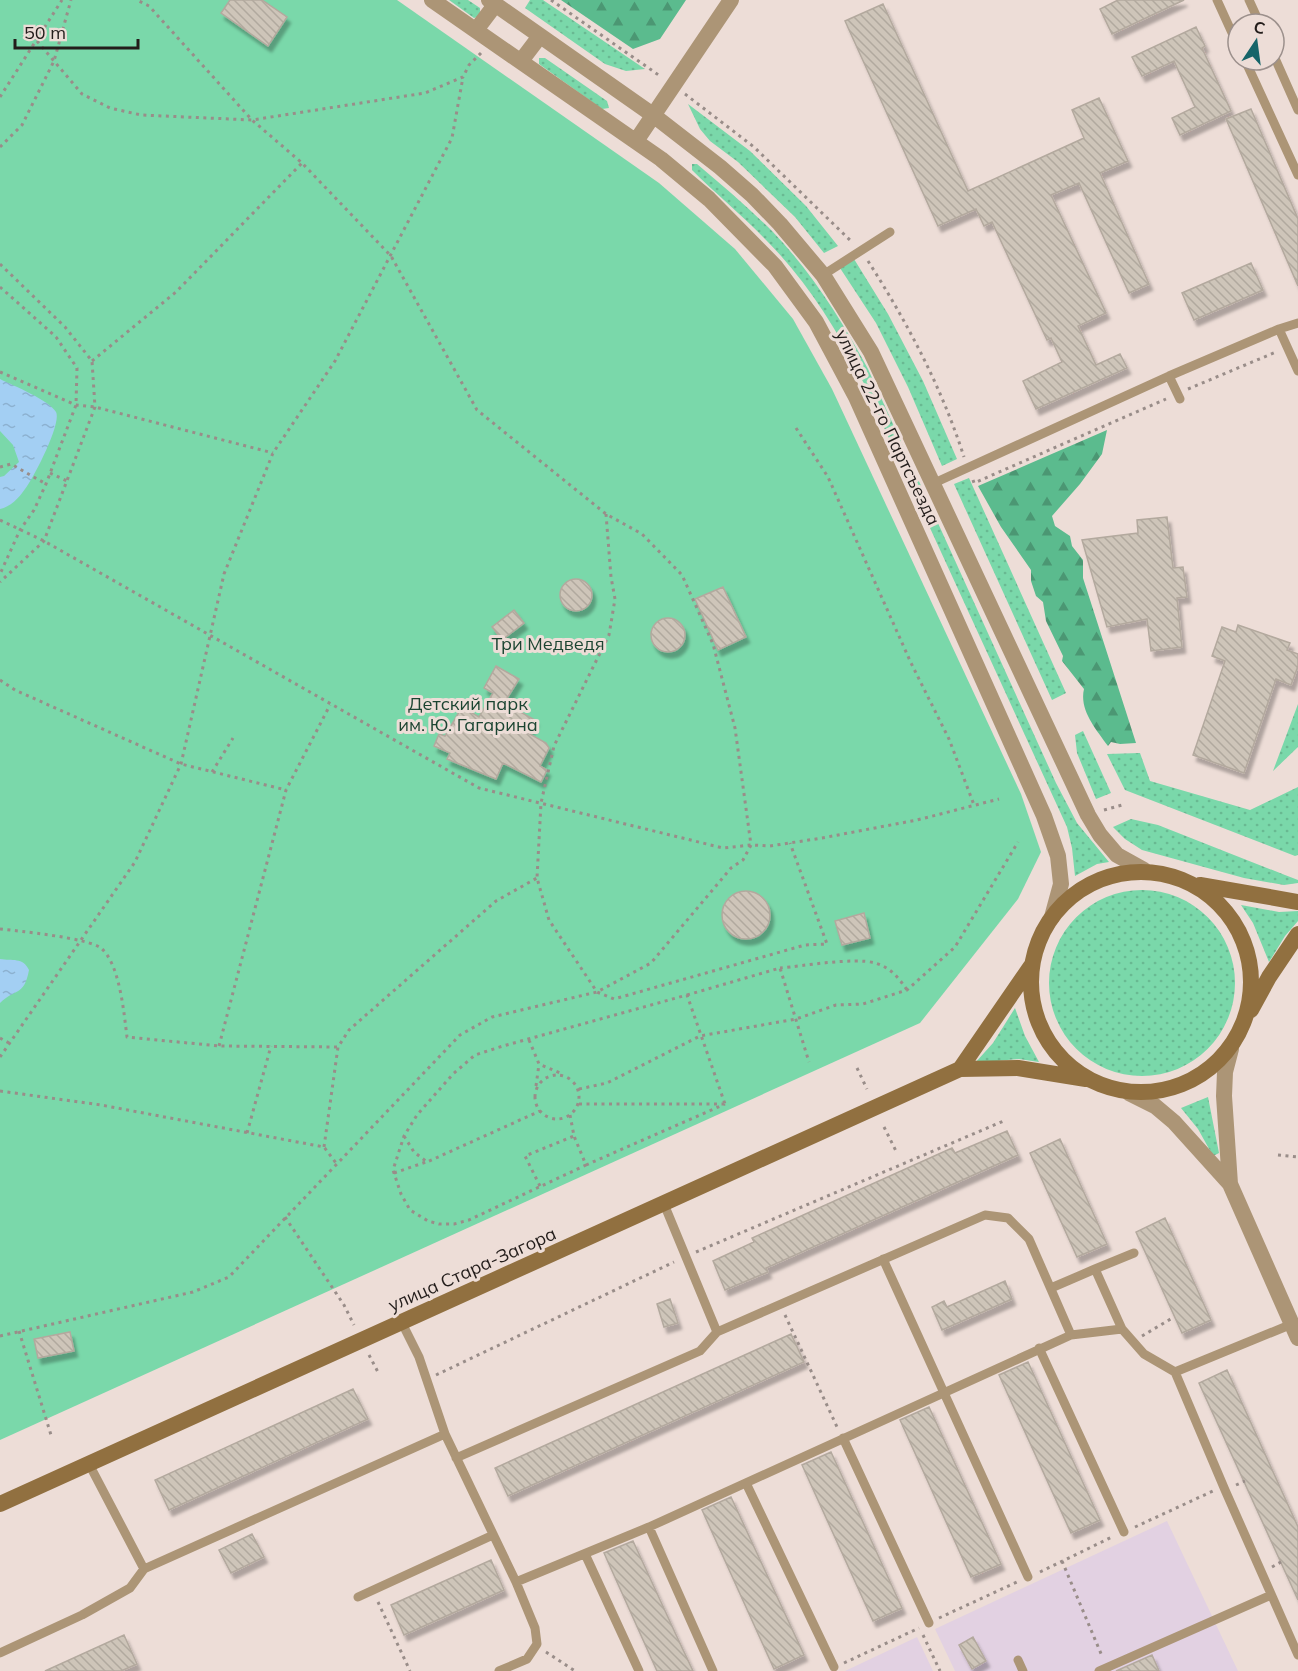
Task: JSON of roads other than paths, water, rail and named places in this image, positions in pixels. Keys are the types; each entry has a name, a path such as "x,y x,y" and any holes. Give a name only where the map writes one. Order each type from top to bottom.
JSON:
{"main road":[{"path":"1298,902 1200,885 1144,870 1112,875 1081,890 1052,917 1041,936 1031,966 1030,988 1036,1018 1053,1051 1086,1079 1129,1093 1162,1091 1202,1075 1231,1049 1269,977 1298,934"},
{"path":"1200,885 1227,910 1243,939 1251,978 1247,1016"},
{"path":"960,1069 1031,966"},
{"name":"улица Стара-Загора","path":"0,1504 960,1069 1018,1068 1086,1079"}],"street":[{"name":"улица 22-го Партсъезда","path":"432,0 636,141 709,199 775,266 816,322 856,397 1044,816 1058,856 1061,884 1052,917"},
{"path":"636,141 730,0"},
{"name":"улица 22-го Партсъезда","path":"492,2 653,115 720,167 780,224 823,275 871,352 1088,815 1100,835 1117,855 1144,870"},
{"path":"476,30 492,2"},
{"path":"521,61 540,36"},
{"path":"1230,1184 1224,1096 1225,1072 1231,1049"},
{"path":"1129,1093 1155,1106 1174,1122 1230,1184 1295,1331"}],"lane":[{"path":"1217,0 1226,20"},
{"path":"1251,72 1298,175"},
{"path":"1281,72 1298,110"},
{"path":"823,275 890,232"},
{"path":"932,484 1169,376 1298,323"},
{"path":"1279,329 1298,371"},
{"path":"1169,376 1179,397"},
{"path":"664,1204 717,1332"},
{"path":"456,1458 700,1351 717,1332 985,1215 1008,1218 1029,1239 1071,1335"},
{"path":"1051,1287 1134,1252"},
{"path":"883,1259 1028,1577"},
{"path":"1095,1269 1122,1329 1144,1354 1175,1372 1298,1655"},
{"path":"402,1323 418,1357 445,1434 536,1628 536,1646 527,1659 499,1671"},
{"path":"516,1582 649,1527 1039,1348 1071,1335 1122,1329"},
{"path":"1175,1372 1295,1331"},
{"path":"1039,1348 1124,1532"},
{"path":"0,1653 82,1615 130,1588 144,1569 445,1434"},
{"path":"843,1438 929,1623"},
{"path":"89,1464 144,1569"},
{"path":"746,1483 834,1667"},
{"path":"649,1527 713,1671"},
{"path":"358,1597 493,1535"},
{"path":"585,1554 639,1671"},
{"path":"1103,1669 1271,1595"},
{"path":"1018,1660 1023,1671"}],"water":[{"path":"0,379 52,407 57,418 46,451 29,483 14,502 0,509 0,477 19,462 13,445 0,431"},
{"path":"0,959 20,961 29,970 22,988 0,1003"}],"park label":[{"name":"Три Медведя","path":"548,643"},
{"name":"Детский парк им. Ю. Гагарина","path":"468,713"}]}
